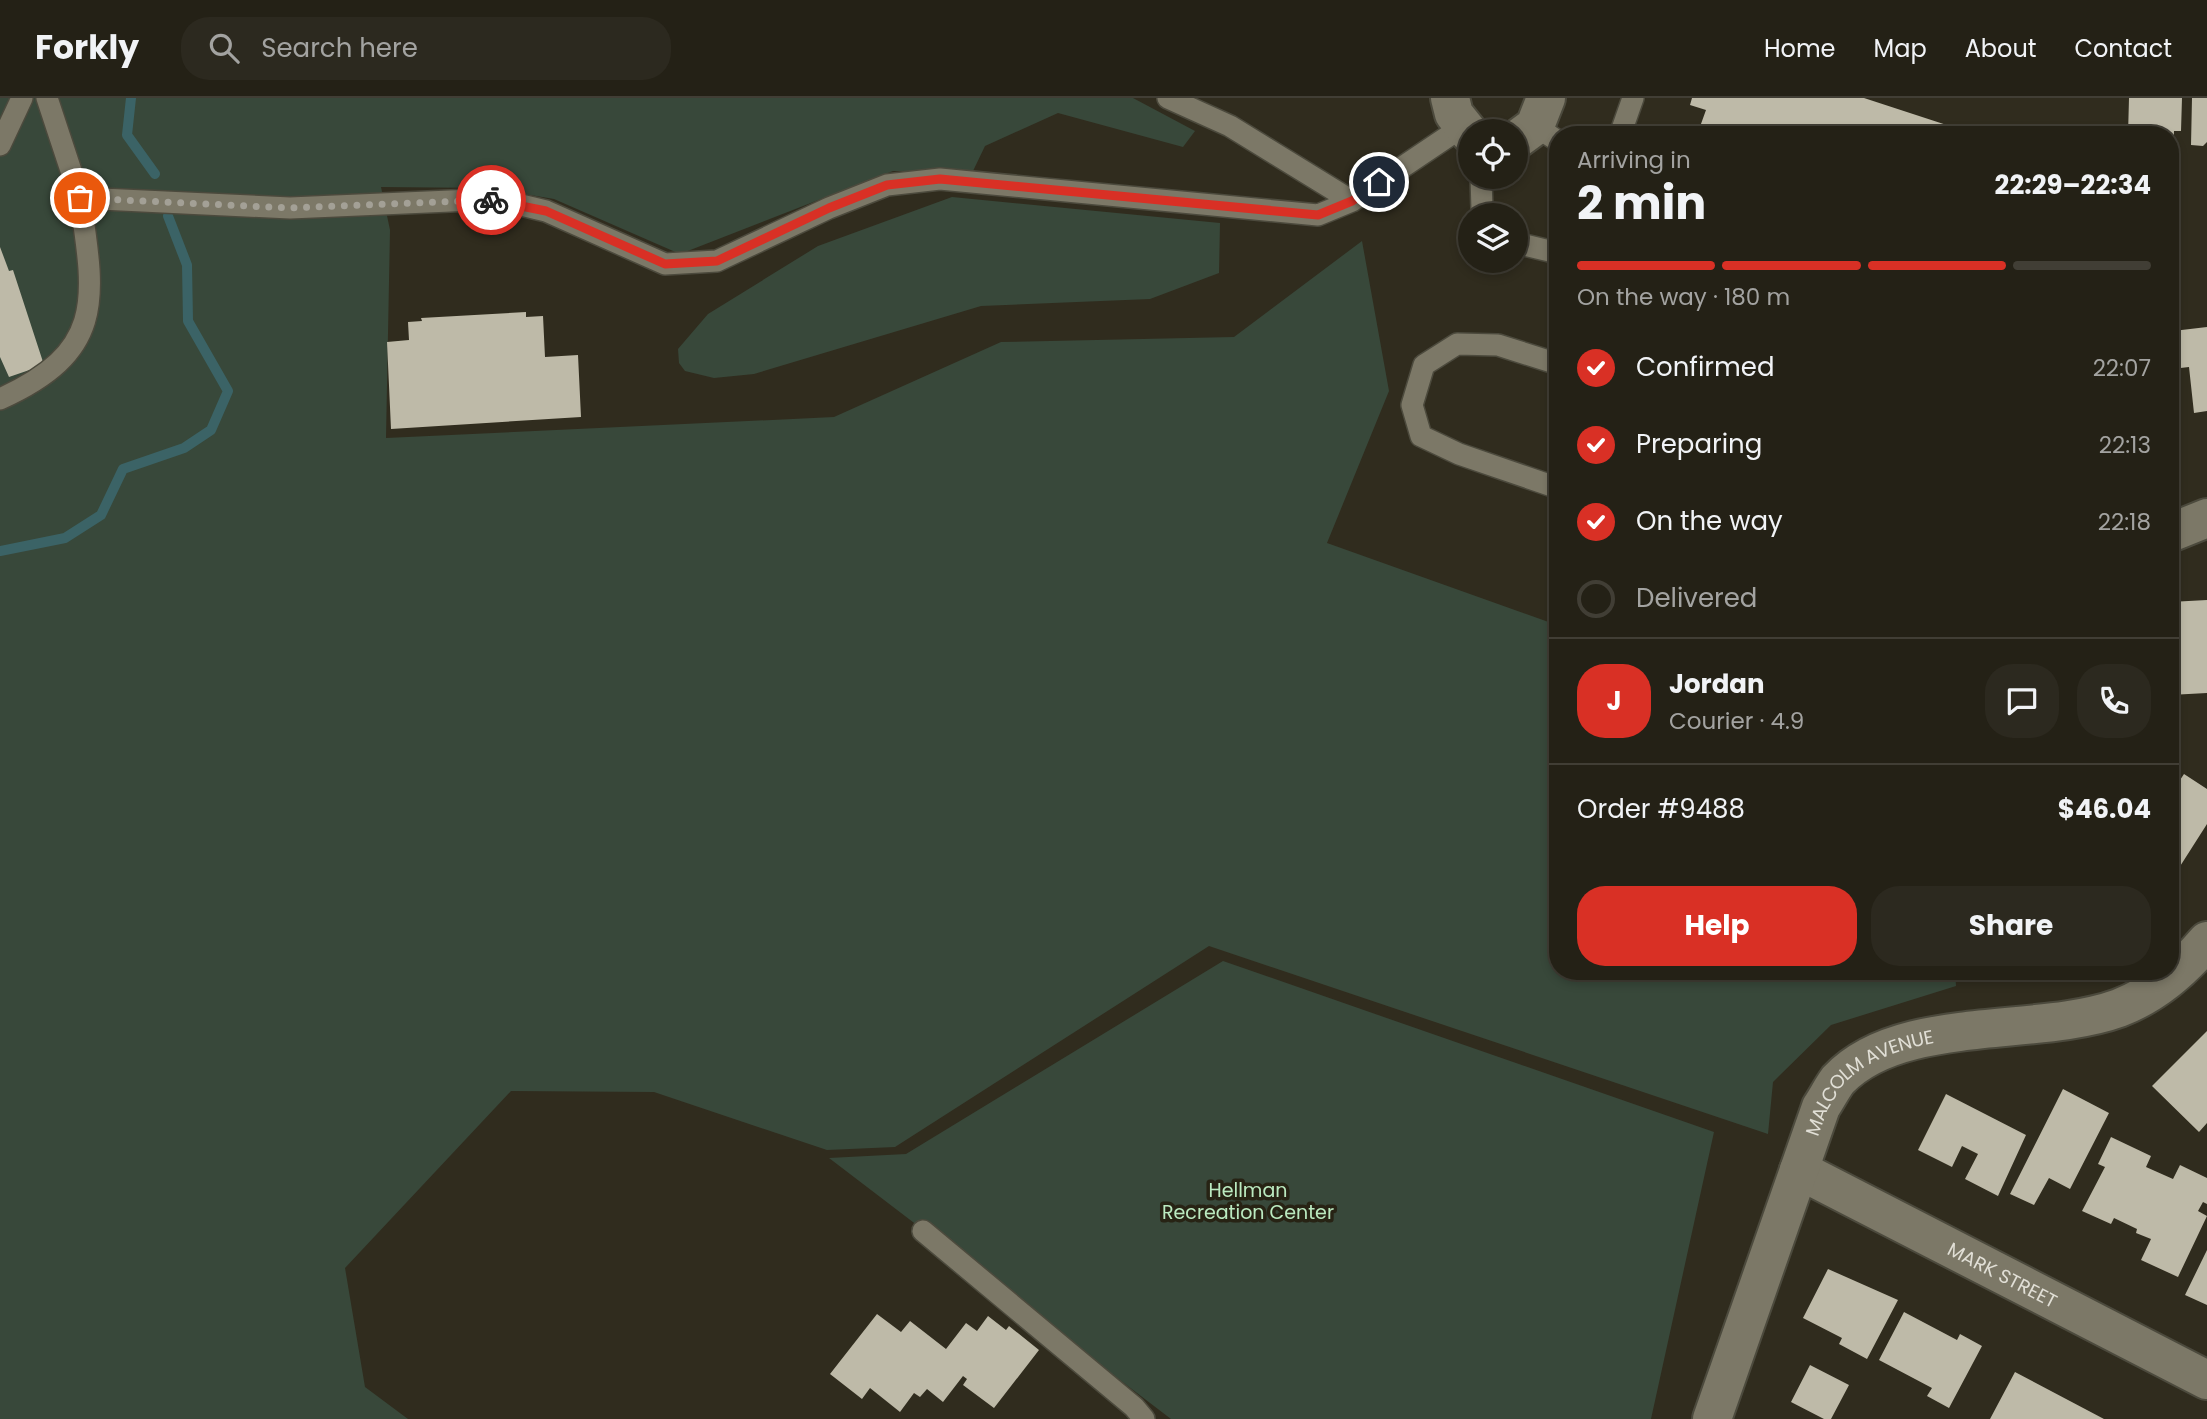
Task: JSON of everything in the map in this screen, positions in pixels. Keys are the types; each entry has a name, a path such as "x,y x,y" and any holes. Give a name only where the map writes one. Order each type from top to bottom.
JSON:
{"street":[{"path":"2179,530 2207,519"},
{"name":"MALCOLM AVENUE","path":"2179,971 2207,941"},
{"name":"MALCOLM AVENUE","path":"1712,1419 1821,1107 1838,1081 1858,1063 1885,1048 2118,1008 2156,990 2168,980"},
{"name":"MARK STREET","path":"1799,1170 2207,1380"}],"lane":[{"path":"0,145 22,98"},
{"path":"0,398 35,383 58,364 85,327 92,293 80,198 47,98"},
{"path":"1168,98 1230,126 1352,201"},
{"path":"1623,126 1633,98"},
{"path":"80,198 290,208 496,200 546,211 665,264 717,261 829,208 887,185 940,179 1318,215 1352,201 1458,122"},
{"path":"1528,246 1549,251"},
{"path":"1549,361 1498,345 1457,344 1424,365 1412,405 1421,436 1459,454 1549,485"},
{"path":"923,1231 1134,1407 1144,1419"}],"green space":[{"path":"0,98 1133,98 1195,131 1183,147 1058,113 985,146 973,171 893,171 680,254 554,199 488,188 381,187 390,230 386,438 834,417 1001,342 1234,337 1362,241 1389,391 1327,543 1549,622 1549,980 1956,980 1956,986 1831,1025 1773,1082 1768,1134 1209,946 895,1147 827,1150 654,1092 511,1091 345,1268 365,1387 408,1419 0,1419"},
{"path":"952,197 1220,223 1219,273 1150,299 981,306 754,374 714,378 685,371 679,363 678,349 708,314 818,246"},
{"name":"Hellman Recreation Center","path":"1223,961 1714,1132 1651,1419 1171,1419 829,1158 906,1154"}],"building":[{"path":"1692,98 1864,98 1950,126 1700,126 1706,110 1690,105"},
{"path":"2129,98 2182,98 2181,131 2179,126 2128,126"},
{"path":"2192,98 2207,98 2207,142 2203,146 2191,145"},
{"path":"0,247 9,271 13,270 44,365 9,377 0,357"},
{"path":"526,312 526,317 543,316 545,357 578,355 581,417 391,429 387,342 409,340 408,322 422,321 421,318"},
{"path":"2207,327 2207,411 2194,413 2189,367 2179,368 2179,330"},
{"path":"2207,600 2207,693 2179,695 2179,602"},
{"path":"2184,774 2207,789 2207,824 2179,868 2179,782"},
{"path":"2207,1031 2207,1123 2199,1132 2152,1086"},
{"path":"2063,1089 2109,1113 2070,1189 2049,1178 2034,1205 2010,1194"},
{"path":"1946,1094 2026,1135 1998,1196 1965,1179 1978,1154 1962,1146 1952,1167 1918,1150"},
{"path":"2111,1137 2151,1156 2146,1167 2173,1179 2180,1165 2207,1178 2207,1204 2203,1202 2198,1211 2207,1216 2178,1277 2141,1260 2151,1239 2136,1233 2137,1229 2114,1218 2111,1224 2082,1211 2105,1167 2098,1164"},
{"path":"2207,1250 2207,1305 2185,1295"},
{"path":"1828,1269 1898,1300 1867,1359 1839,1344 1842,1338 1803,1318"},
{"path":"1904,1312 1957,1340 1960,1334 1982,1346 1949,1408 1927,1396 1932,1388 1879,1360"},
{"path":"877,1314 901,1332 910,1321 946,1349 966,1323 977,1331 988,1316 1006,1330 1009,1326 1039,1350 994,1408 963,1385 967,1379 963,1376 943,1402 927,1389 920,1397 914,1393 900,1412 870,1388 862,1399 830,1374"},
{"path":"1810,1365 1849,1385 1831,1419 1824,1419 1791,1402"},
{"path":"2015,1372 2104,1419 1990,1419"}],"waterway":[{"path":"131,98 127,135 155,174"},
{"path":"0,551 65,538 101,515 123,469 184,448 211,430 228,391 188,321 187,265 168,216"}],"way so far":[{"path":"80,198 290,208 436,200 491,200"}],"route":[{"path":"491,200 546,211 665,264 717,261 829,208 887,185 940,179 1318,215 1352,201 1379,182"}]}
